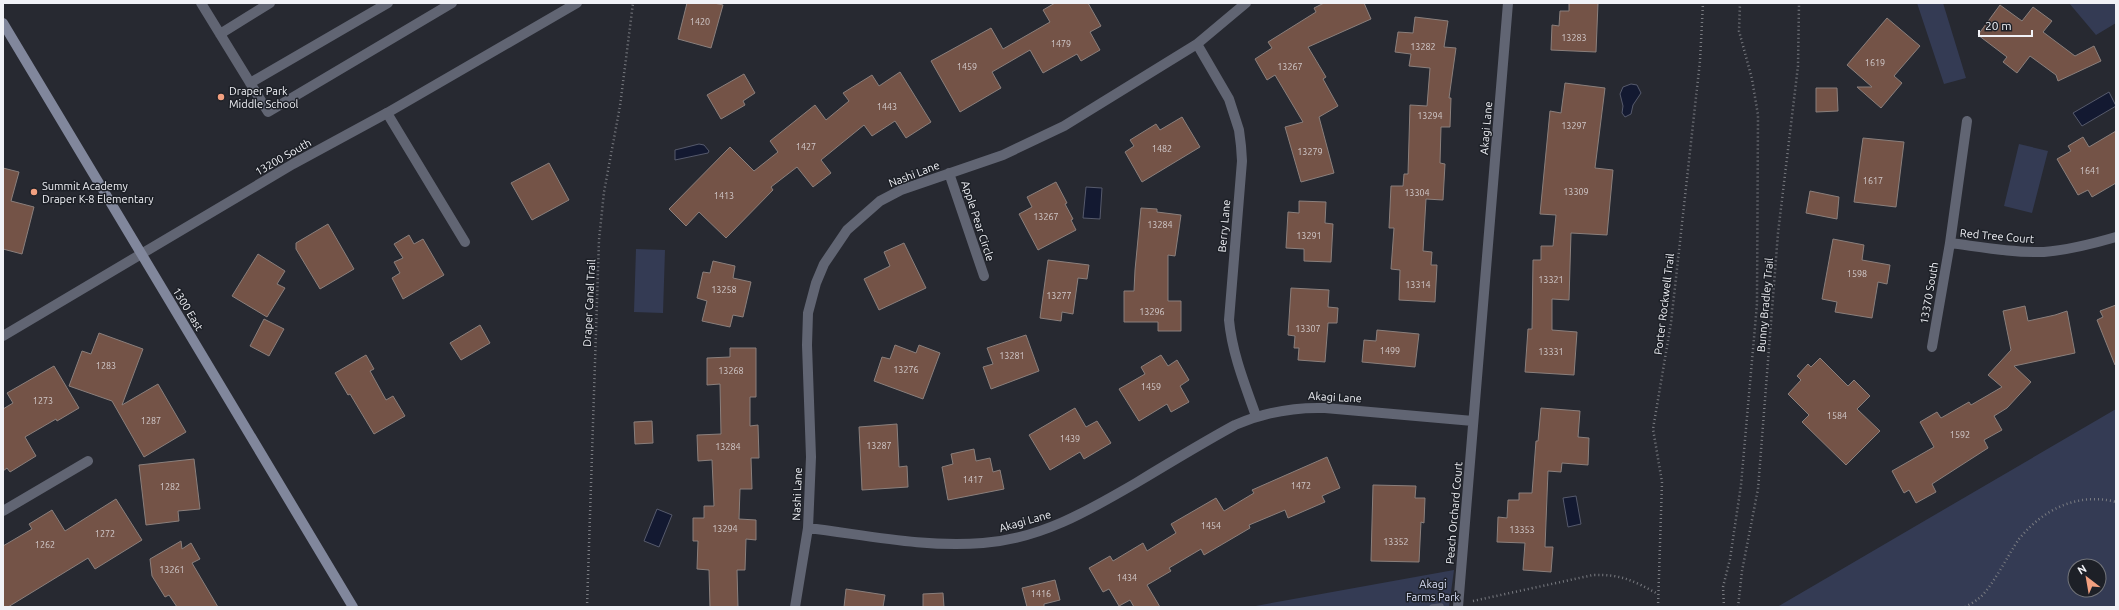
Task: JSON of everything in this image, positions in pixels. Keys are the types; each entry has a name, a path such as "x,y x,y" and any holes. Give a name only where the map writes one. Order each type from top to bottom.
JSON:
{"main road":[{"name":"1300 East","path":"3,23 354,607"}],"street":[{"path":"201,3 268,112 452,3"},
{"path":"220,34 270,3"},
{"path":"250,83 388,3"},
{"name":"13200 South","path":"3,336 293,164 387,113 577,3"},
{"name":"Nashi Lane","path":"795,607 808,528 811,457 807,328 810,305 816,283 824,264 847,230 862,215 880,201 901,190 1003,155 1045,137 1197,44 1246,3"},
{"name":"Akagi Lane","path":"808,528 952,545 984,543 1016,538 1048,529 1078,515 1216,436 1256,416 1278,410 1317,408 1473,421 1508,3"},
{"name":"Berry Lane","path":"1197,44 1222,84 1233,109 1239,130 1242,161 1229,320 1235,354 1256,416"},
{"path":"387,113 465,242"},
{"name":"Red Tree Court","path":"1968,121 1950,243 2016,252 2044,252 2071,248 2116,237"},
{"name":"Apple Pear Circle","path":"949,173 984,276"},
{"name":"13370 South","path":"1932,348 1950,243"},
{"name":"Peach Orchard Court","path":"1458,606 1473,421"},
{"path":"3,511 88,461"}],"path":[{"name":"Draper Canal Trail","path":"587,607 599,240 604,192 624,80 633,3"},
{"name":"Porter Rockwell Trail","path":"1658,607 1662,482 1653,429 1672,316 1700,61 1703,3"},
{"path":"1724,607 1723,587 1730,559 1742,485 1757,304 1758,115 1752,79 1739,31 1740,3"},
{"name":"Bunny Bradley Trail","path":"1738,607 1742,571 1758,489 1778,233 1798,66 1799,3"},
{"path":"1965,607 1979,599 2020,538 2044,515 2054,508 2069,502 2098,498 2116,502"},
{"path":"1458,606 1593,575 1611,574 1624,577 1658,594"}],"green space":[{"path":"1917,3 1943,3 1966,78 1944,84"},
{"path":"2069,3 2116,3 2116,23 2096,35"},
{"path":"2019,144 2048,151 2032,213 2004,206"},
{"path":"636,249 665,250 663,313 634,312"},
{"path":"2116,409 2116,607 1777,607"},
{"name":"Akagi Farms Park","path":"1454,570 1449,607 1250,607"}],"shaded area":[{"path":"1631,84 1637,85 1641,93 1633,105 1631,114 1625,117 1622,113 1623,106 1620,94 1623,87"},
{"path":"2109,92 2116,106 2082,126 2073,113"},
{"path":"699,144 704,145 709,151 708,153 675,160 675,150"},
{"path":"1086,187 1102,188 1100,219 1083,218"},
{"path":"1576,496 1581,524 1568,527 1563,498"},
{"path":"657,509 672,515 659,547 644,541"}],"building":[{"path":"687,3 714,3 723,5 711,48 678,39"},
{"path":"1055,3 1088,3 1101,26 1090,32 1100,50 1081,61 1077,54 1043,73 1030,50 992,72 1001,88 960,112 931,61 991,28 1003,49 1050,22 1043,10"},
{"path":"1324,3 1364,3 1371,19 1308,47 1326,77 1323,79 1338,106 1319,117 1334,173 1301,182 1285,127 1303,122 1275,75 1267,80 1255,59 1272,48 1268,42 1316,12 1314,8"},
{"path":"1569,3 1598,3 1596,52 1551,50 1552,25 1559,26 1560,11 1569,11"},
{"path":"2000,5 2022,21 2033,7 2052,21 2043,32 2075,56 2094,46 2101,61 2058,81 2056,75 2030,56 2017,73 2003,62 2007,57 1978,35"},
{"path":"1415,17 1448,21 1444,47 1456,48 1449,98 1451,98 1450,127 1441,127 1440,163 1445,164 1443,200 1426,199 1423,251 1432,252 1431,265 1437,265 1435,302 1399,300 1400,270 1391,269 1394,228 1389,228 1391,186 1403,186 1404,174 1408,174 1410,105 1427,106 1430,68 1409,66 1411,54 1395,52 1398,32 1413,33"},
{"path":"1887,18 1920,46 1894,76 1902,83 1881,108 1857,87 1872,87 1847,65"},
{"path":"900,72 931,122 906,138 895,121 872,136 864,125 821,160 831,173 813,187 797,167 771,187 773,190 726,238 699,212 686,226 669,209 730,147 754,171 778,152 770,141 815,105 826,120 849,101 843,93 872,75 879,86"},
{"path":"744,74 755,93 743,101 745,105 721,119 707,95"},
{"path":"1565,83 1605,88 1595,168 1613,170 1607,235 1571,233 1569,300 1552,299 1552,330 1577,332 1574,375 1525,372 1528,329 1532,329 1533,260 1541,260 1541,246 1553,246 1556,215 1540,214 1550,111 1561,113"},
{"path":"1816,88 1837,88 1838,111 1816,112"},
{"path":"1182,117 1200,147 1142,182 1125,152 1134,146 1130,140 1156,124 1160,130"},
{"path":"2116,131 2116,183 2092,197 2088,190 2078,195 2057,159 2071,151 2068,146 2083,137 2089,147"},
{"path":"1863,138 1904,142 1896,207 1854,202"},
{"path":"549,163 569,200 532,220 511,183"},
{"path":"3,168 19,172 11,201 34,207 22,254 3,249"},
{"path":"1056,182 1067,203 1065,204 1073,219 1071,220 1076,230 1038,250 1019,214 1032,207 1027,197"},
{"path":"1810,191 1839,197 1837,219 1806,213"},
{"path":"1299,201 1326,202 1325,223 1333,224 1331,262 1304,261 1304,249 1286,248 1288,212 1299,213"},
{"path":"1141,208 1157,209 1157,212 1181,215 1175,256 1168,255 1168,301 1181,301 1181,331 1158,331 1158,322 1124,322 1124,291 1134,291"},
{"path":"328,224 354,269 320,289 296,249 296,243"},
{"path":"409,235 414,244 423,239 444,275 403,299 392,278 400,273 394,262 403,258 394,244"},
{"path":"1833,239 1864,245 1862,260 1890,265 1887,284 1878,282 1872,318 1835,312 1837,302 1822,299"},
{"path":"904,243 926,288 879,310 864,279 890,266 884,252"},
{"path":"258,254 285,271 277,284 285,288 267,317 232,296"},
{"path":"1048,260 1089,265 1087,279 1078,278 1073,314 1062,312 1061,321 1040,318"},
{"path":"713,261 735,266 733,278 751,282 743,317 733,315 730,327 702,321 707,301 697,298 703,272 710,273"},
{"path":"1291,288 1329,290 1328,307 1338,308 1337,323 1328,323 1325,362 1298,360 1299,348 1294,348 1295,336 1288,335"},
{"path":"2116,305 2115,365 2097,320 2103,317 2100,311"},
{"path":"2025,306 2028,321 2067,311 2075,353 2014,366 2031,382 2007,408 1994,416 2002,430 1984,440 1988,448 1932,484 1936,492 1916,503 1909,490 1904,493 1892,471 1934,447 1920,422 1937,412 1941,418 1969,402 1971,405 2002,387 1988,375 2011,350 2003,311"},
{"path":"264,319 284,329 269,356 250,346"},
{"path":"480,325 490,343 461,360 450,343"},
{"path":"1377,330 1419,334 1415,367 1362,362 1364,340 1376,341"},
{"path":"99,333 143,349 122,405 158,384 186,432 144,457 112,401 69,386 82,351 91,354"},
{"path":"1026,335 1039,371 991,389 983,367 993,364 987,348"},
{"path":"895,345 916,353 919,345 940,353 923,399 874,381 882,357 890,359"},
{"path":"730,348 756,348 756,397 750,397 750,426 758,425 759,458 751,458 752,489 740,489 739,519 756,520 756,540 746,539 745,570 737,570 738,607 710,607 709,570 697,569 698,541 693,541 693,518 704,518 704,506 714,506 712,460 698,461 697,435 721,434 720,384 707,385 707,358 730,357"},
{"path":"366,355 374,369 370,371 386,400 393,396 405,416 374,434 350,394 348,395 335,373"},
{"path":"1161,355 1168,366 1177,360 1189,380 1180,386 1189,402 1171,412 1167,404 1139,421 1119,389 1145,374 1141,367"},
{"path":"1820,358 1848,386 1854,380 1870,396 1857,409 1880,431 1846,465 1802,422 1809,415 1788,394 1801,380 1797,376 1808,364 1811,367"},
{"path":"54,366 79,408 25,437 36,456 10,472 7,468 3,471 3,409 13,403 7,393"},
{"path":"1075,408 1086,427 1097,421 1111,443 1084,459 1080,452 1050,470 1029,435"},
{"path":"1541,408 1580,411 1578,437 1589,438 1588,465 1562,463 1561,472 1548,471 1545,547 1553,547 1551,572 1523,570 1525,543 1497,542 1498,517 1507,518 1508,500 1519,500 1519,493 1532,493 1536,441 1538,441"},
{"path":"652,421 653,443 635,444 634,422"},
{"path":"897,424 899,467 907,466 908,487 862,490 859,427"},
{"path":"974,449 976,461 990,458 993,472 1000,470 1004,489 948,500 942,467 953,464 951,454"},
{"path":"1327,457 1340,488 1322,496 1325,502 1288,518 1285,510 1249,525 1250,528 1204,555 1201,549 1169,568 1171,571 1147,585 1160,607 1134,607 1130,600 1119,606 1109,589 1103,592 1089,568 1110,556 1113,561 1143,543 1147,551 1176,533 1171,524 1216,498 1224,511 1254,493 1252,490"},
{"path":"194,459 200,509 178,511 179,521 146,525 139,465"},
{"path":"1373,485 1416,486 1415,498 1425,498 1424,523 1421,522 1419,562 1371,561"},
{"path":"116,499 142,540 95,569 88,558 8,607 3,607 3,546 32,529 29,524 52,510 65,531"},
{"path":"181,541 182,549 191,543 200,559 192,563 218,607 177,607 169,595 165,597 152,576 150,559"},
{"path":"1055,580 1060,600 1044,604 1044,607 1027,607 1022,588"},
{"path":"846,589 885,595 883,607 844,607"},
{"path":"943,593 944,607 923,607 923,594"}],"waterway":[{"path":"1432,607 1441,606"}],"place":[{"name":"Draper Park Middle School","path":"221,97"},
{"name":"Summit Academy Draper K-8 Elementary","path":"34,192"}]}
